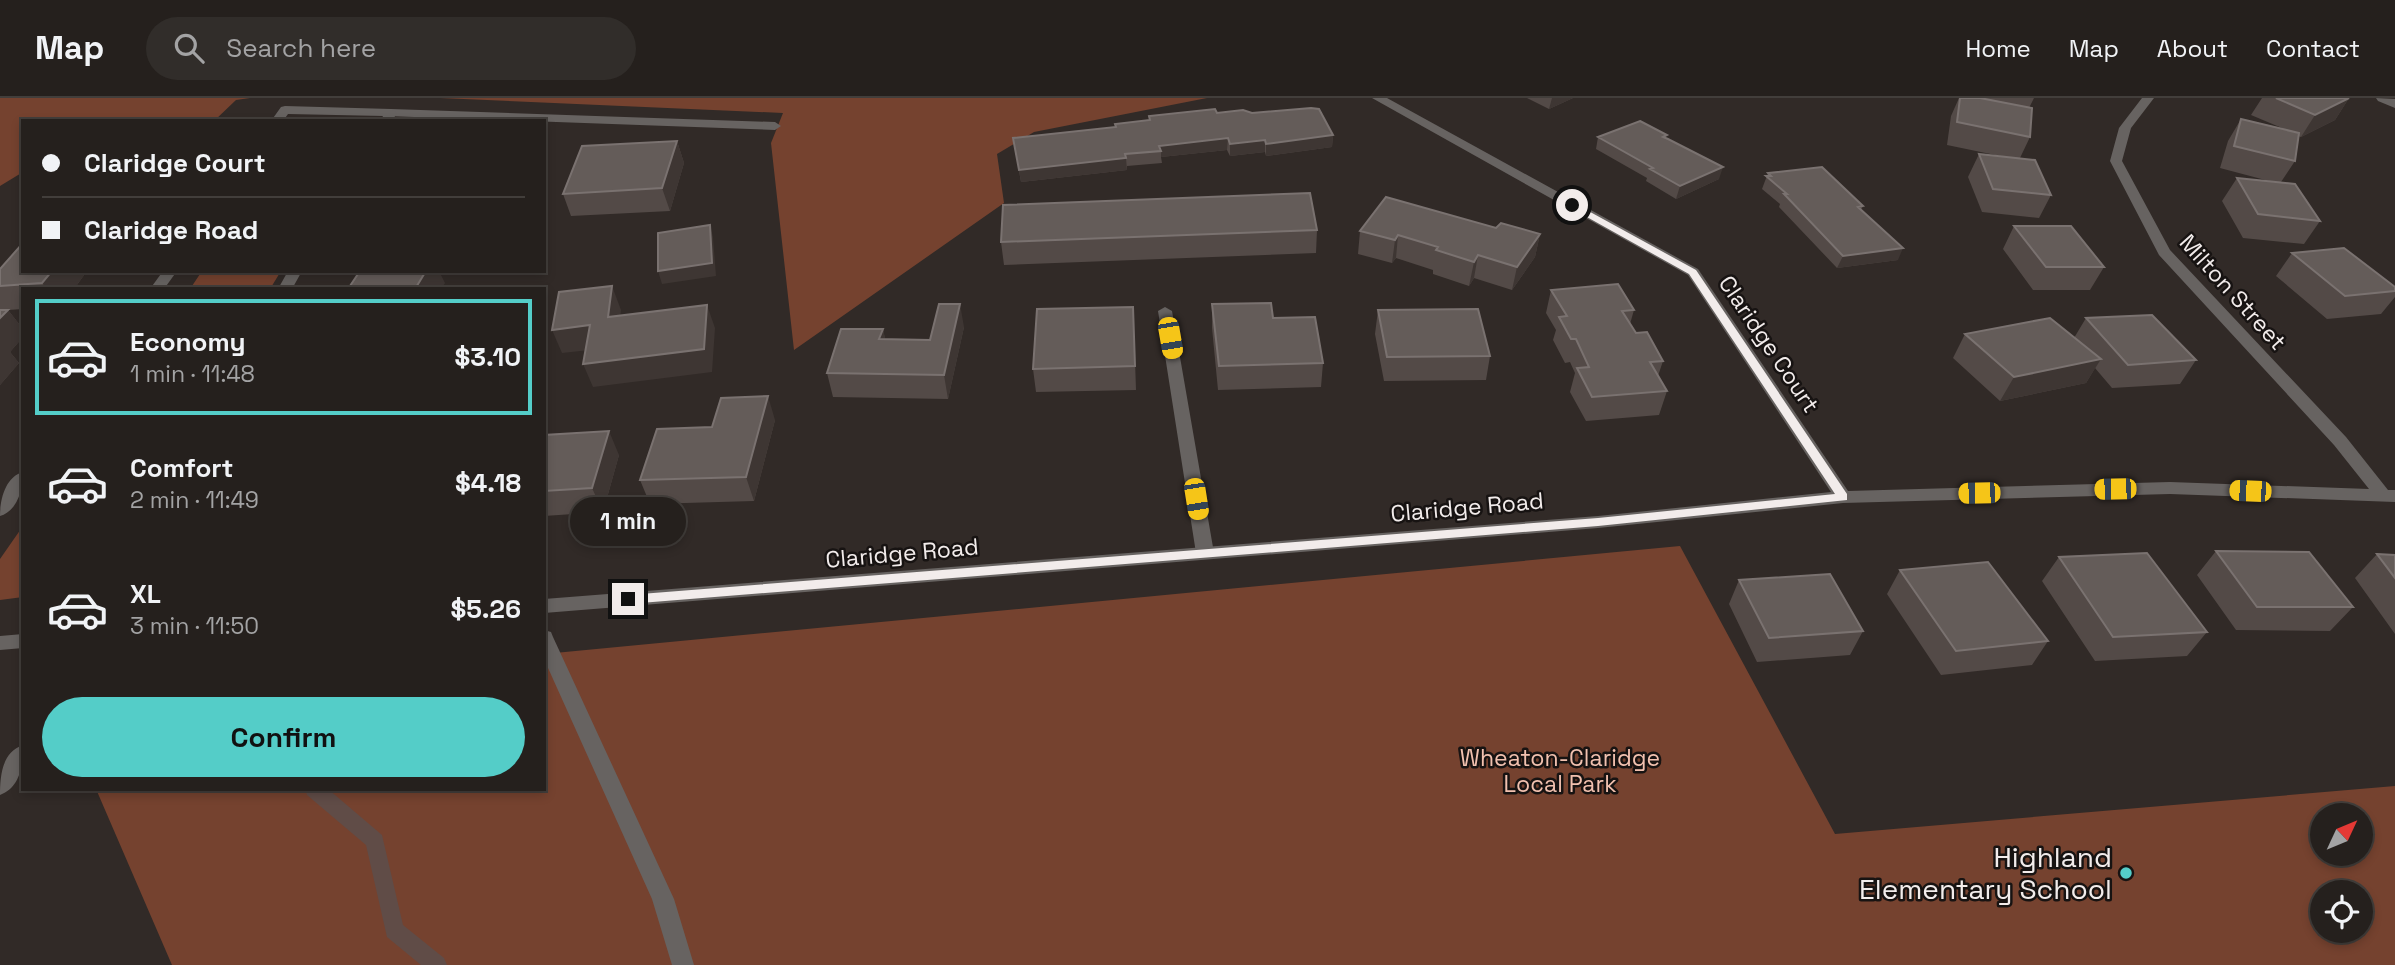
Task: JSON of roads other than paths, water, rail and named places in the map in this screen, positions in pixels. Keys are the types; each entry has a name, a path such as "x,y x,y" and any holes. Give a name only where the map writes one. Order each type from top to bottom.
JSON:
{"street":[{"name":"Claridge Court","path":"1378,98 1693,272 1843,497"},
{"name":"Milton Street","path":"2148,98 2125,128 2116,161 2164,252 2389,496"},
{"path":"2382,98 2395,104"},
{"path":"278,119 285,110 475,119"},
{"path":"546,121 775,126"},
{"path":"1165,311 1205,553"},
{"path":"0,510 21,481"},
{"name":"Claridge Road","path":"546,606 1598,522 1843,497 2170,488 2389,496"},
{"path":"0,643 21,641"},
{"path":"546,642 663,899 683,965"},
{"path":"0,786 21,756"}],"waterway":[{"path":"316,791 375,841 394,930 437,965"}],"place":[{"name":"Highland Elementary School","path":"2126,873"}],"park label":[{"name":"Wheaton-Claridge Local Park","path":"1560,771"}]}
